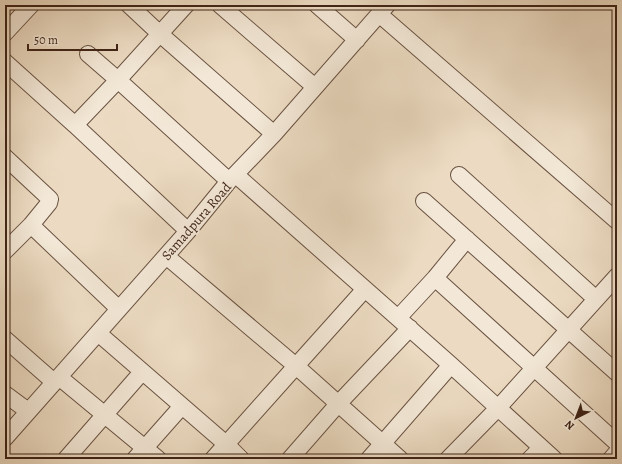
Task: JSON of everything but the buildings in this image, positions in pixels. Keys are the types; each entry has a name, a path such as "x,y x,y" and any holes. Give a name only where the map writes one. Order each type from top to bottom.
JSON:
{"street":[{"path":"5,33 31,5"},
{"path":"129,5 274,134"},
{"path":"75,125 186,5"},
{"path":"220,5 315,87"},
{"path":"317,5 357,40"},
{"path":"383,9 617,221"},
{"name":"Samadpura Road","path":"5,438 383,9"},
{"path":"88,54 410,328 498,408 536,453 554,459"},
{"path":"5,62 75,125 188,231"},
{"path":"5,250 49,203 50,199 8,166"},
{"path":"459,175 596,299"},
{"path":"424,201 617,374"},
{"path":"30,224 119,309"},
{"path":"398,318 435,278 467,239"},
{"path":"166,256 296,366 400,459"},
{"path":"448,459 498,408 617,276"},
{"path":"435,278 617,442"},
{"path":"213,459 365,289"},
{"path":"290,459 338,404 410,328"},
{"path":"98,333 226,444 241,459"},
{"path":"5,339 104,415 140,454 158,459"},
{"path":"369,459 451,365"},
{"path":"66,459 142,372"},
{"path":"5,394 28,411"},
{"path":"140,454 182,406"},
{"path":"611,459 617,452"}]}
